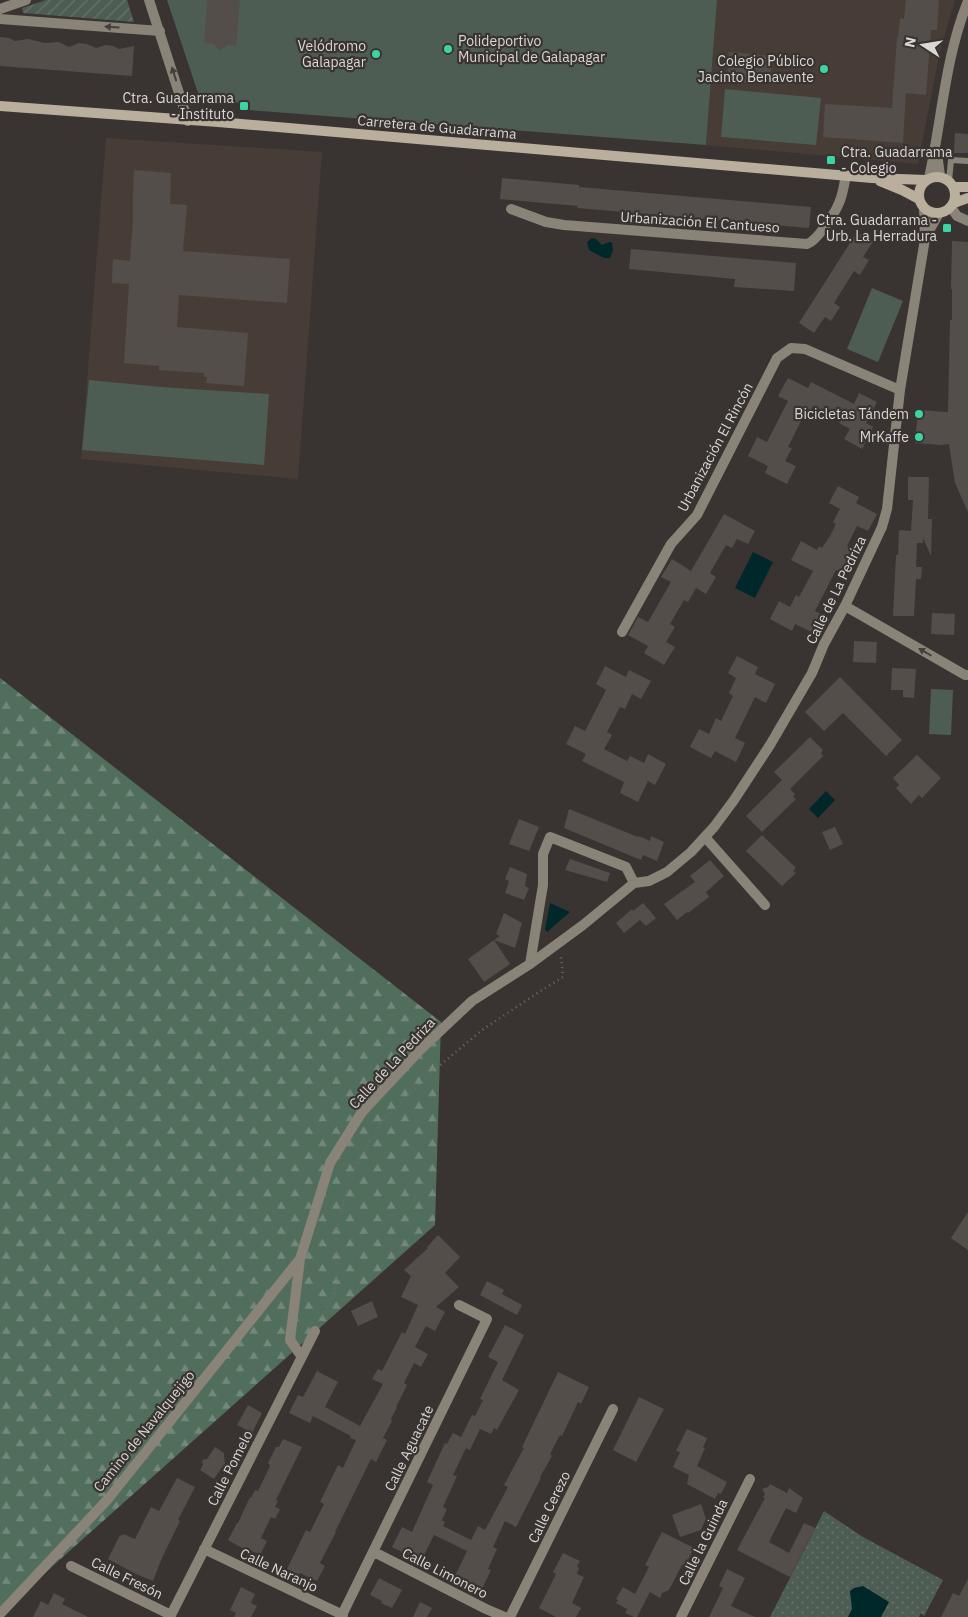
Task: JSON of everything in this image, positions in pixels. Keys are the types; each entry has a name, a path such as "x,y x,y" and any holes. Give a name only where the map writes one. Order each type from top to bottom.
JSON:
{"main road":[{"name":"Carretera de Guadarrama","path":"0,106 872,178 927,179"},
{"name":"Carretera de Guadarrama","path":"872,178 902,190 922,204"},
{"path":"968,188 948,181 927,179 920,189 922,204 933,213 939,213 968,198"},
{"path":"948,181 956,198 952,205"}],"street":[{"path":"0,9 26,0"},
{"path":"149,0 188,121"},
{"path":"927,179 936,147 948,64 954,39 968,1"},
{"path":"0,19 160,30"},
{"path":"936,147 948,181"},
{"name":"Urbanización El Cantueso","path":"511,209 546,222 564,226 807,244 812,243 819,236 839,205 846,175"},
{"name":"Calle de La Pedriza","path":"302,1357 290,1340 300,1259 330,1163 362,1112 420,1050 472,1001 530,964 634,883 649,881 667,872 691,852 734,800 770,745 812,673 824,644 845,606 882,527 887,509 900,390 925,239 922,204"},
{"path":"952,205 957,216 968,221"},
{"name":"Calle de La Pedriza","path":"925,239 939,213"},
{"name":"Urbanización El Rincón","path":"622,632 671,544 697,515 776,358 791,348 805,349 900,390"},
{"path":"845,606 968,675"},
{"path":"530,964 543,885 543,854 550,837 626,867 634,883"},
{"path":"705,837 765,905"},
{"name":"Camino de Navalquejigo","path":"0,1614 108,1499 300,1259"},
{"name":"Calle Aguacate","path":"342,1616 487,1320 459,1305"},
{"name":"Calle Pomelo","path":"170,1616 315,1331"},
{"name":"Calle Cerezo","path":"510,1617 614,1409"},
{"name":"Calle la Guinda","path":"682,1617 750,1479"},
{"name":"Calle Naranjo","path":"204,1549 342,1616"},
{"name":"Calle Limonero","path":"374,1552 505,1617"},
{"name":"Calle Fresón","path":"71,1566 170,1616"}],"lane":[{"path":"948,181 951,160 968,161"}],"path":[{"path":"315,1331 333,1297 336,1279 336,1230 351,1173 381,1122 431,1073 482,1030 563,977 560,942"}],"shaded area":[{"name":"Colegio Público Jacinto Benavente","path":"717,0 955,0 940,51 918,164 706,145"},
{"path":"106,138 322,152 298,479 81,459"}],"green space":[{"path":"46,0 127,0 134,22 23,13 22,8"},
{"name":"Polideportivo Municipal de Galapagar","path":"167,0 717,0 706,145 249,110 249,104 200,99"},
{"path":"725,89 821,98 816,145 721,137"},
{"path":"872,288 903,301 878,362 847,349"},
{"path":"89,380 269,394 264,465 82,450"},
{"path":"0,678 441,1022 435,1225 0,1613"},
{"path":"931,689 953,690 951,735 929,734"},
{"path":"824,1511 863,1537 943,1580 924,1616 921,1613 919,1617 770,1617"}],"water":[{"path":"592,238 602,245 609,242 612,243 613,250 610,258 604,258 589,250 587,242"},
{"path":"753,552 773,562 755,598 735,588"},
{"path":"826,791 835,800 818,818 809,809"},
{"path":"550,903 570,912 547,932 545,929"},
{"path":"863,1586 889,1602 881,1617 848,1617 852,1609 850,1591"}],"building":[{"path":"207,0 240,0 236,46 227,45 220,51 214,44 204,43"},
{"path":"906,0 939,0 937,30 931,30 926,95 906,93 903,143 823,137 825,104 892,108 897,37 900,18 904,19"},
{"path":"0,37 15,41 28,39 45,43 59,42 69,47 79,43 96,48 106,45 119,49 134,46 132,76 0,66"},
{"path":"729,52 772,56 770,84 727,81"},
{"path":"955,133 968,134 968,153 954,153"},
{"path":"134,170 171,173 170,204 187,205 183,251 290,259 287,303 179,295 177,327 248,333 244,386 206,383 207,377 204,377 204,373 159,370 159,366 124,363 129,284 112,283 112,278 113,259 130,261"},
{"path":"502,178 579,185 579,187 811,207 809,228 577,208 578,206 500,199"},
{"path":"857,232 873,242 863,257 869,260 860,275 854,271 834,303 840,307 831,321 825,317 814,333 799,323"},
{"path":"952,241 968,242 968,512 955,483 949,444 915,443 918,410 948,412 950,320 952,320"},
{"path":"631,249 796,263 794,291 734,287 735,279 629,269"},
{"path":"788,378 808,388 811,382 854,404 859,393 877,402 866,423 873,427 862,449 844,439 850,429 839,423 841,420 813,406 808,417 804,415 788,447 792,448 785,461 796,466 787,484 765,473 768,466 748,456 757,437 767,442 788,401 778,396"},
{"path":"908,477 929,477 928,519 932,519 931,556 923,538 923,543 917,543 916,567 922,567 921,579 916,579 914,616 893,616 899,530 911,531 913,500 908,500"},
{"path":"838,486 859,497 856,503 877,514 868,531 857,526 847,546 854,550 842,573 836,570 815,611 825,616 816,634 795,624 792,631 770,619 779,601 790,607 796,595 799,597 813,571 791,560 801,541 817,550 819,546 822,548 830,536 836,524 833,522 840,509 829,503"},
{"path":"724,514 755,531 748,544 737,539 732,548 726,545 710,573 716,577 706,594 696,588 688,602 684,600 670,624 675,627 666,642 675,647 664,665 644,653 648,646 628,635 638,617 648,622 671,582 661,577 672,559 691,571"},
{"path":"932,613 955,614 954,635 931,634"},
{"path":"854,641 877,642 876,663 853,662"},
{"path":"737,656 758,667 755,674 775,684 766,703 755,697 735,738 745,743 736,762 715,751 711,758 690,747 699,729 709,734 716,718 721,721 733,696 729,693 736,678 728,673"},
{"path":"605,666 626,677 629,670 651,681 641,699 632,694 625,709 620,707 607,732 612,735 604,749 627,761 630,756 644,763 648,754 666,764 655,785 648,781 638,802 620,793 624,782 582,761 586,754 566,744 575,726 585,731 606,690 596,684"},
{"path":"892,668 916,669 914,698 903,697 903,690 891,690"},
{"path":"840,677 902,740 886,756 843,713 824,731 805,712"},
{"path":"810,737 823,750 821,753 823,756 790,789 795,794 793,797 796,799 762,832 746,816 782,780 774,772"},
{"path":"917,755 941,778 922,798 919,795 911,804 896,788 899,785 893,778"},
{"path":"569,809 638,837 650,841 651,836 664,842 657,861 643,855 641,860 564,828"},
{"path":"519,819 539,827 529,851 509,844"},
{"path":"835,827 843,844 830,850 822,832"},
{"path":"762,835 796,868 793,871 796,873 782,886 746,851"},
{"path":"570,859 610,873 607,882 565,870"},
{"path":"710,860 724,876 706,892 709,897 677,920 664,904 695,882 690,876"},
{"path":"510,867 527,874 525,886 529,888 524,900 505,893 509,881 505,879"},
{"path":"643,903 656,918 646,926 640,920 624,933 616,923 632,909 633,911"},
{"path":"504,913 522,923 515,948 494,940 500,936 496,934"},
{"path":"494,940 510,964 484,982 468,959"},
{"path":"968,1212 968,1250 951,1238"},
{"path":"438,1235 460,1257 445,1273 459,1287 436,1307 445,1312 435,1331 426,1326 415,1347 428,1354 421,1367 414,1363 404,1383 407,1385 383,1438 387,1440 376,1462 371,1459 320,1563 325,1566 317,1581 300,1573 299,1575 287,1569 306,1530 310,1532 324,1504 320,1502 338,1465 343,1468 356,1440 313,1416 310,1423 289,1413 298,1395 303,1397 317,1371 338,1382 325,1407 360,1426 383,1384 372,1379 378,1369 382,1371 402,1332 405,1334 418,1305 401,1297 411,1276 404,1270 428,1248"},
{"path":"487,1281 504,1290 502,1294 522,1305 517,1315 480,1295"},
{"path":"372,1301 378,1317 358,1326 351,1311"},
{"path":"505,1325 524,1335 502,1380 519,1390 497,1430 494,1428 491,1434 480,1429 470,1450 466,1448 453,1475 457,1476 443,1507 447,1509 442,1520 445,1522 443,1526 471,1540 478,1526 485,1530 508,1487 504,1485 524,1448 522,1447 558,1372 589,1387 581,1404 578,1402 562,1436 560,1435 550,1454 552,1456 516,1527 505,1521 493,1547 497,1549 488,1569 491,1570 482,1589 455,1576 467,1551 434,1535 421,1561 392,1547 402,1527 412,1532 433,1485 427,1482 445,1443 447,1444 453,1433 461,1437 472,1415 475,1416 483,1400 480,1399 498,1362 488,1357"},
{"path":"639,1397 664,1409 636,1462 613,1450"},
{"path":"248,1405 262,1413 252,1433 237,1425"},
{"path":"687,1429 707,1438 697,1466 727,1482 721,1494 718,1493 715,1499 687,1484 689,1475 673,1467 680,1452 676,1451"},
{"path":"283,1439 302,1447 276,1500 278,1501 275,1507 280,1509 275,1519 271,1517 261,1538 267,1541 260,1555 250,1550 249,1552 228,1540 250,1497 255,1490 258,1491 270,1466 268,1463 276,1447 279,1447"},
{"path":"215,1447 224,1453 225,1466 222,1467 214,1479 200,1470 203,1465 202,1460 207,1459"},
{"path":"177,1478 195,1487 178,1520 180,1521 153,1581 108,1559 120,1535 122,1536 123,1534 135,1539 151,1507 159,1511"},
{"path":"770,1484 787,1493 789,1488 803,1498 796,1513 786,1508 769,1542 789,1553 804,1523 815,1528 790,1577 737,1550 765,1498 763,1497 765,1494 762,1489"},
{"path":"701,1504 706,1519 701,1530 680,1537 672,1515"},
{"path":"662,1532 694,1548 685,1566 682,1565 669,1590 662,1593 660,1598 650,1592 637,1617 634,1617 625,1613 627,1609 616,1603 618,1600 616,1599 623,1587 635,1594 649,1567 645,1565"},
{"path":"563,1553 580,1561 577,1566 579,1568 577,1574 584,1577 572,1603 581,1608 576,1617 556,1617 539,1608 556,1574 553,1572"},
{"path":"727,1569 745,1578 731,1606 755,1617 709,1617 723,1588 719,1586"},
{"path":"379,1578 402,1590 392,1608 370,1595"},
{"path":"968,1579 968,1617 941,1617 953,1593 959,1596"},
{"path":"241,1587 255,1594 251,1603 257,1606 251,1617 234,1617 236,1613 230,1610"},
{"path":"54,1593 65,1599 62,1604 88,1617 33,1617 41,1601 48,1605"},
{"path":"420,1602 432,1608 427,1617 413,1617"}],"place":[{"name":"Polideportivo Municipal de Galapagar","path":"448,49"},
{"name":"Velódromo Galapagar","path":"376,54"},
{"name":"Colegio Público Jacinto Benavente","path":"824,69"},
{"name":"Ctra. Guadarrama - Instituto","path":"244,106"},
{"name":"Ctra. Guadarrama - Colegio","path":"831,160"},
{"name":"Ctra. Guadarrama - Urb. La Herradura","path":"947,228"},
{"name":"Bicicletas Tándem","path":"919,414"},
{"name":"MrKaffe","path":"919,437"}]}
